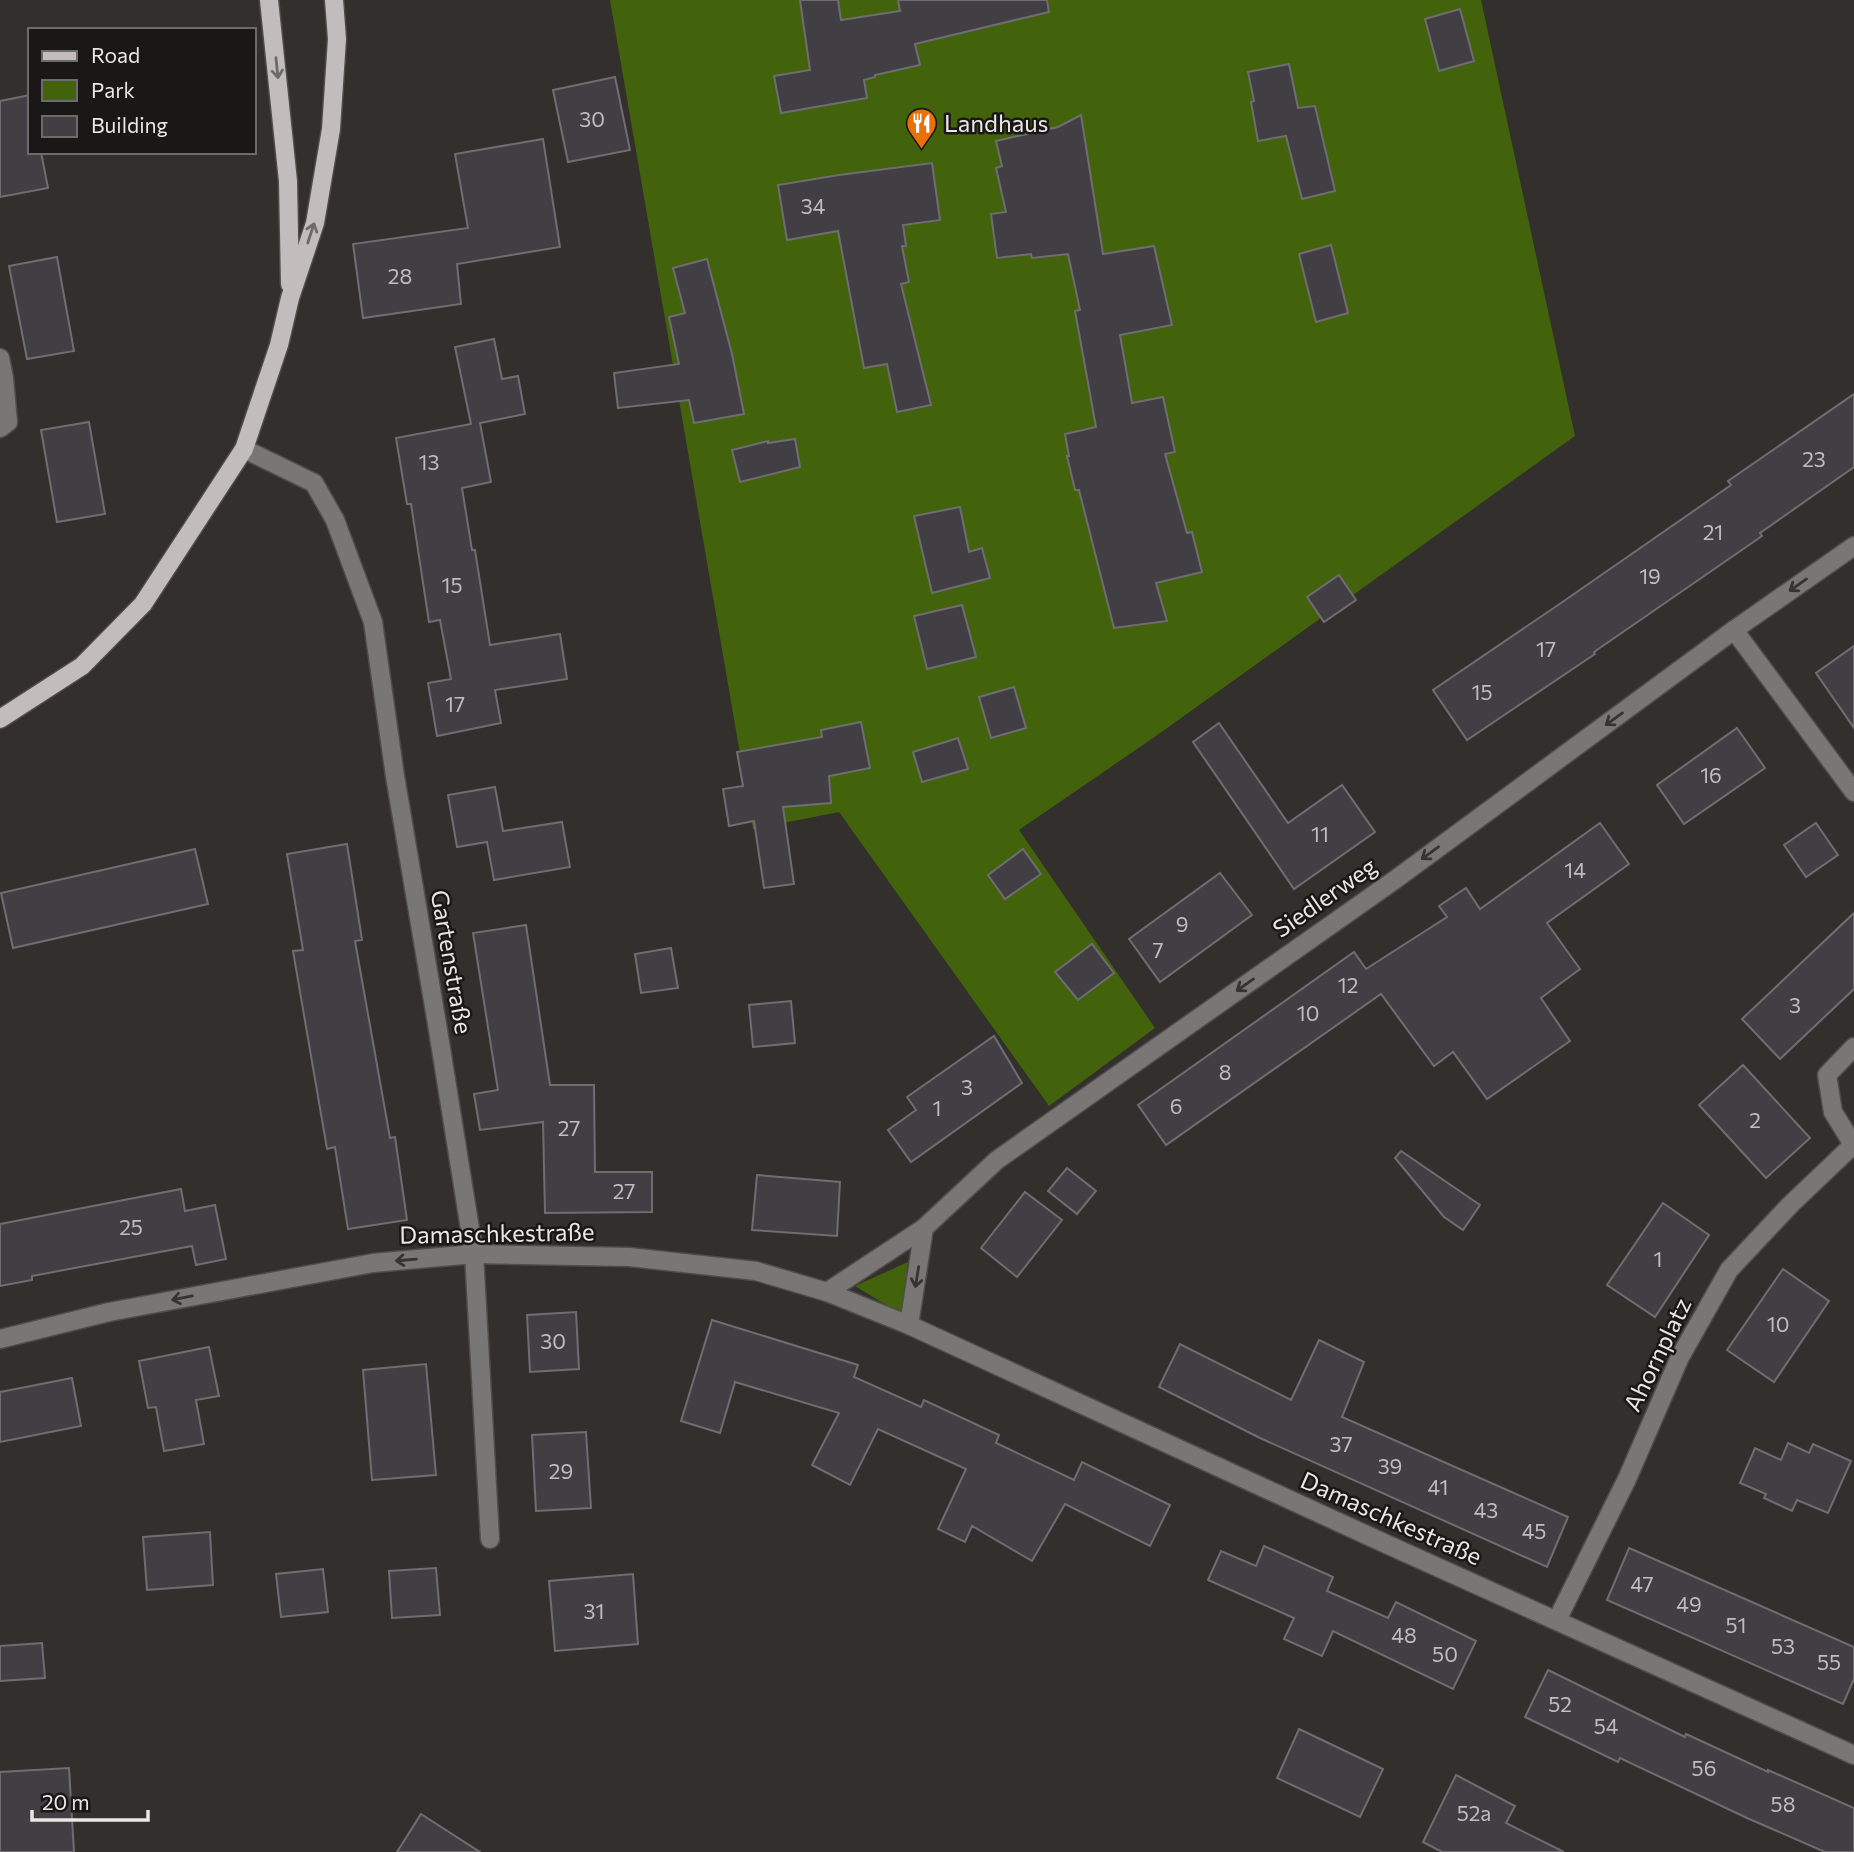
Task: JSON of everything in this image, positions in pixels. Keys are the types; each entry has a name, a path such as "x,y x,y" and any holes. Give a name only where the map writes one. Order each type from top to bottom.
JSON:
{"main road":[{"path":"269,0 288,181 290,298"},
{"path":"0,719 82,666 143,604 244,449 279,345 290,298 315,222 331,129 337,39 334,0"}],"street":[{"path":"0,358 8,422 0,428"},
{"name":"Gartenstraße","path":"244,449 314,483 335,520 373,622 395,776 474,1254 490,1539"},
{"name":"Siedlerweg","path":"827,1292 924,1228 997,1160 1396,879 1734,630 1854,546"},
{"path":"1734,630 1854,792"},
{"name":"Ahornplatz","path":"1556,1620 1627,1479 1680,1357 1729,1270 1790,1205 1853,1146 1833,1112 1827,1075 1854,1047"},
{"path":"909,1325 924,1228"},
{"name":"Damaschkestraße","path":"0,1339 109,1312 373,1263 474,1254 629,1257 756,1271 827,1292 909,1325 1854,1755"}],"green space":[{"path":"610,0 1481,0 1575,436 1156,736 1019,830 1155,1028 1049,1106 839,812 753,829"},
{"path":"908,1262 901,1314 855,1286"}],"building":[{"path":"800,0 838,0 841,20 900,11 898,0 1047,0 1049,12 915,44 920,65 864,80 867,98 781,113 774,76 810,70"},
{"path":"1460,9 1474,61 1439,71 1425,19"},
{"path":"1289,64 1298,108 1315,106 1335,191 1302,199 1286,136 1258,141 1248,72"},
{"path":"615,77 630,150 568,162 553,90"},
{"path":"28,95 28,154 41,154 48,188 0,197 0,101"},
{"path":"1081,115 1103,254 1154,246 1172,325 1120,335 1132,403 1163,397 1175,452 1165,454 1187,533 1192,532 1202,572 1156,583 1167,621 1114,628 1079,490 1075,490 1067,456 1065,434 1096,427 1075,311 1080,310 1068,254 997,258 991,214 1006,212 996,168 1002,166 996,141 1058,127"},
{"path":"543,139 560,247 457,264 461,304 363,318 353,244 468,228 455,154"},
{"path":"932,163 940,220 903,225 906,246 902,246 909,282 901,284 931,405 897,412 887,364 864,368 838,231 787,240 778,185"},
{"path":"1331,245 1348,313 1316,322 1299,254"},
{"path":"57,257 74,351 27,359 9,266"},
{"path":"707,259 732,354 744,414 694,423 689,400 618,408 614,373 679,364 669,317 685,313 673,268"},
{"path":"494,339 502,379 518,376 525,414 480,423 491,482 462,488 490,645 560,634 567,679 495,690 501,723 437,736 428,683 451,679 440,620 429,622 411,504 407,504 396,438 471,424 455,347"},
{"path":"1854,394 1854,467 1760,533 1762,536 1594,652 1595,654 1467,740 1433,690 1731,485 1728,481"},
{"path":"89,422 105,514 57,522 41,430"},
{"path":"795,439 800,467 740,482 732,450 768,441"},
{"path":"960,507 969,552 982,548 990,578 932,593 914,516"},
{"path":"1339,575 1356,600 1324,622 1307,597"},
{"path":"962,605 976,657 927,669 914,616"},
{"path":"1854,646 1854,728 1816,673"},
{"path":"1014,687 1026,728 991,738 979,697"},
{"path":"861,722 870,768 829,776 831,803 783,807 794,884 764,888 754,821 729,826 723,789 743,786 737,752 822,737 821,730"},
{"path":"1219,723 1288,823 1342,785 1375,832 1294,889 1193,742"},
{"path":"1737,728 1765,768 1684,824 1657,785"},
{"path":"958,738 968,769 922,782 913,752"},
{"path":"495,787 503,831 562,822 570,867 494,880 487,842 457,847 448,795"},
{"path":"1600,823 1629,864 1547,923 1580,969 1541,998 1570,1041 1487,1099 1453,1052 1434,1066 1381,994 1166,1145 1138,1105 1354,952 1366,969 1447,917 1439,906 1466,888 1480,909"},
{"path":"1816,823 1838,855 1806,877 1784,845"},
{"path":"347,844 362,940 355,941 390,1138 395,1137 407,1220 348,1229 335,1147 327,1149 293,951 303,950 287,854"},
{"path":"195,849 208,904 13,948 1,893"},
{"path":"1023,849 1041,874 1005,899 988,875"},
{"path":"1220,873 1252,915 1160,982 1129,939"},
{"path":"1854,913 1854,989 1780,1059 1742,1019"},
{"path":"526,925 550,1085 594,1085 595,1172 652,1172 652,1212 545,1213 543,1122 480,1130 474,1094 498,1090 473,933"},
{"path":"1092,944 1114,973 1078,1000 1055,972"},
{"path":"671,948 678,988 641,993 635,954"},
{"path":"791,1001 795,1043 753,1047 749,1005"},
{"path":"994,1036 1022,1083 911,1162 888,1130 916,1110 907,1097"},
{"path":"1743,1065 1810,1138 1766,1178 1699,1105"},
{"path":"1401,1151 1480,1205 1463,1230 1444,1217 1395,1158"},
{"path":"1067,1168 1096,1191 1077,1214 1048,1191"},
{"path":"757,1175 840,1182 837,1236 752,1230"},
{"path":"181,1189 185,1211 215,1205 226,1259 196,1265 192,1246 32,1276 32,1280 0,1286 0,1224"},
{"path":"1025,1192 1062,1220 1017,1277 981,1248"},
{"path":"1663,1203 1709,1235 1655,1317 1607,1285"},
{"path":"1783,1269 1829,1301 1774,1382 1727,1350"},
{"path":"576,1312 579,1369 530,1372 527,1315"},
{"path":"712,1320 858,1365 854,1377 921,1407 924,1400 999,1435 996,1443 1074,1480 1082,1462 1170,1505 1150,1546 1065,1504 1032,1561 972,1526 965,1542 938,1529 966,1469 878,1429 850,1485 812,1465 839,1413 735,1382 720,1433 681,1421"},
{"path":"1319,1340 1364,1362 1342,1417 1568,1517 1547,1567 1260,1438 1159,1387 1180,1344 1291,1400"},
{"path":"209,1347 219,1396 196,1400 204,1444 164,1451 156,1407 148,1408 139,1361"},
{"path":"426,1364 436,1475 372,1480 363,1370"},
{"path":"72,1378 81,1426 0,1442 0,1392"},
{"path":"586,1432 591,1508 536,1511 532,1435"},
{"path":"1788,1443 1809,1453 1813,1444 1851,1461 1828,1513 1797,1500 1792,1511 1764,1498 1766,1494 1740,1483 1755,1448 1781,1460"},
{"path":"210,1532 213,1585 147,1590 143,1537"},
{"path":"1264,1546 1333,1577 1327,1591 1388,1618 1396,1602 1476,1641 1453,1689 1333,1631 1322,1656 1284,1639 1294,1618 1208,1580 1221,1551 1256,1566"},
{"path":"1629,1548 1854,1647 1854,1679 1843,1704 1607,1600"},
{"path":"436,1568 440,1615 392,1618 389,1571"},
{"path":"323,1569 328,1612 281,1617 276,1574"},
{"path":"633,1574 638,1644 555,1651 549,1581"},
{"path":"42,1643 45,1678 0,1681 0,1646"},
{"path":"1548,1670 1685,1737 1686,1734 1854,1808 1854,1852 1825,1852 1620,1758 1618,1762 1525,1717"},
{"path":"1299,1729 1383,1769 1360,1817 1277,1778"},
{"path":"69,1768 74,1852 0,1852 0,1772"},
{"path":"1456,1775 1515,1806 1506,1823 1564,1852 1442,1852 1423,1842"},
{"path":"421,1814 480,1852 397,1852"}],"place":[{"name":"Landhaus","path":"921,151"}]}
